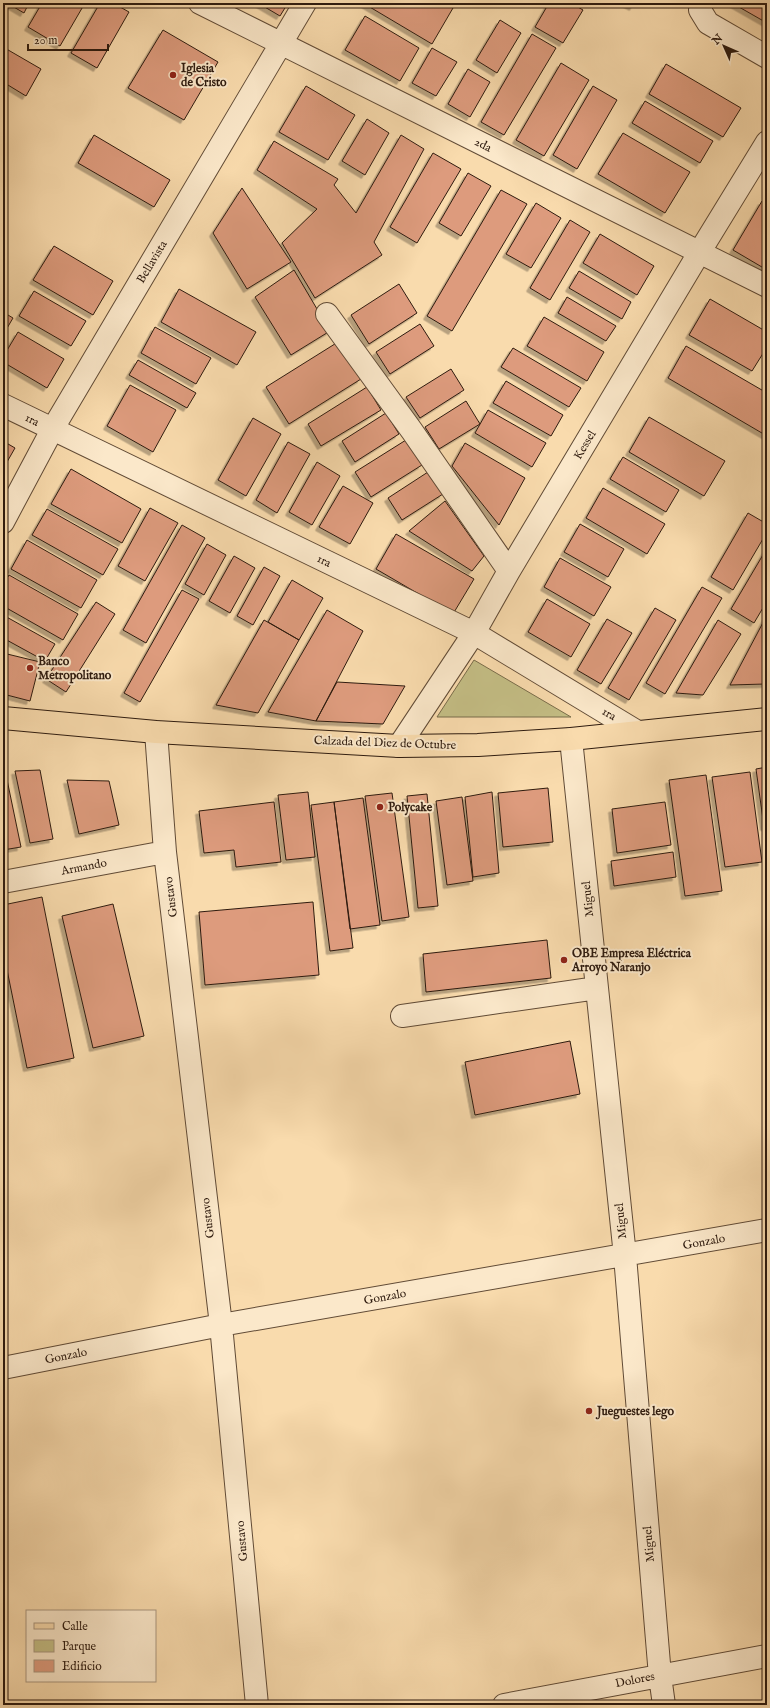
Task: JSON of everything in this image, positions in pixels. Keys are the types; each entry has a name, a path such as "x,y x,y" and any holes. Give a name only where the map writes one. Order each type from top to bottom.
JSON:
{"main road":[{"name":"Calzada del Diez de Octubre","path":"3,718 156,732 399,746 478,745 571,738 767,719"}],"street":[{"name":"2da","path":"200,3 281,45 767,286"},
{"name":"Bellavista","path":"3,522 52,430 305,3"},
{"path":"702,3 700,10 708,23 767,57"},
{"name":"Kessel","path":"399,746 474,634 509,571 767,142"},
{"path":"327,314 412,431 509,571"},
{"name":"1ra","path":"3,405 474,634 636,731"},
{"name":"Gustavo","path":"156,732 165,852 221,1325 258,1705"},
{"name":"Miguel","path":"571,738 624,1256 660,1676 664,1705"},
{"name":"Armando","path":"3,882 165,852"},
{"path":"402,1016 597,988"},
{"name":"Gonzalo","path":"3,1368 221,1325 767,1230"},
{"name":"Dolores","path":"504,1705 767,1656"}],"green space":[{"path":"474,660 571,717 437,717"}],"building":[{"path":"7,3 29,3 24,13"},
{"path":"42,3 85,3 60,46 28,27"},
{"path":"100,3 113,3 129,12 97,68 71,53"},
{"path":"258,3 288,3 280,16"},
{"path":"363,3 444,3 453,8 432,44"},
{"path":"549,3 571,3 583,10 563,43 535,27"},
{"path":"625,3 635,3 633,7"},
{"path":"732,3 767,3 767,23"},
{"path":"365,16 419,48 400,81 345,50"},
{"path":"500,20 521,33 497,73 476,60"},
{"name":"Iglesia de Cristo","path":"163,30 218,62 184,120 128,88"},
{"path":"532,34 556,48 504,135 481,122"},
{"path":"3,47 41,69 26,96 3,82"},
{"path":"432,48 457,62 436,96 412,83"},
{"path":"561,63 589,80 544,156 516,140"},
{"path":"666,64 741,108 723,137 649,94"},
{"path":"468,69 490,82 470,117 448,104"},
{"path":"306,86 355,115 328,160 279,132"},
{"path":"593,86 617,100 577,169 553,155"},
{"path":"645,101 713,141 700,163 632,123"},
{"path":"367,119 389,133 365,175 342,161"},
{"path":"623,133 690,172 665,213 598,174"},
{"path":"94,135 170,180 154,207 78,163"},
{"path":"401,135 424,149 374,242 382,255 315,298 282,243 317,209 257,170 274,141 338,179 334,185 356,213"},
{"path":"433,153 461,169 417,243 390,227"},
{"path":"468,173 491,186 461,236 439,223"},
{"path":"242,188 291,262 247,289 213,233"},
{"path":"501,190 527,204 452,331 427,316"},
{"path":"762,201 767,204 767,270 733,250"},
{"path":"536,203 561,218 531,268 506,254"},
{"path":"570,220 590,232 550,300 530,288"},
{"path":"600,234 654,266 637,295 583,263"},
{"path":"54,246 113,281 93,315 33,280"},
{"path":"294,270 330,331 291,355 255,297"},
{"path":"579,271 631,302 622,319 569,288"},
{"path":"399,284 417,313 369,344 351,315"},
{"path":"179,289 256,332 237,365 161,322"},
{"path":"34,291 86,321 71,346 19,316"},
{"path":"567,297 616,326 606,341 558,313"},
{"path":"710,299 767,332 767,347 752,371 689,335"},
{"path":"3,312 13,318 3,335"},
{"path":"544,317 604,352 587,381 527,346"},
{"path":"420,324 434,346 390,374 376,352"},
{"path":"155,327 211,358 196,384 141,353"},
{"path":"18,332 64,359 47,388 3,362 3,357"},
{"path":"338,342 361,379 289,424 266,387"},
{"path":"686,346 767,393 767,436 668,378"},
{"path":"513,348 581,388 569,407 501,367"},
{"path":"138,360 196,393 187,408 129,375"},
{"path":"451,369 464,390 420,418 406,397"},
{"path":"506,381 563,415 551,436 493,403"},
{"path":"130,385 176,410 153,452 107,426"},
{"path":"367,387 381,410 321,446 308,424"},
{"path":"466,401 480,424 439,449 425,427"},
{"path":"488,410 546,443 532,467 475,433"},
{"path":"386,413 399,434 355,462 342,441"},
{"path":"649,417 725,461 704,496 629,452"},
{"path":"253,418 281,434 246,496 218,480"},
{"path":"406,440 422,465 371,497 355,472"},
{"path":"3,441 15,448 3,469"},
{"path":"288,442 310,454 277,513 256,500"},
{"path":"465,443 525,478 499,525 452,466"},
{"path":"623,457 679,490 666,512 610,479"},
{"path":"317,462 340,476 312,525 289,512"},
{"path":"71,469 141,509 122,543 51,504"},
{"path":"428,472 443,494 402,520 388,498"},
{"path":"343,486 373,503 350,544 319,527"},
{"path":"603,488 665,524 647,554 586,518"},
{"path":"445,501 484,556 472,571 409,531"},
{"path":"150,508 178,523 145,581 118,566"},
{"path":"47,509 118,549 103,575 32,535"},
{"path":"748,513 767,524 767,532 733,590 711,577"},
{"path":"580,524 624,549 608,577 564,552"},
{"path":"182,525 205,538 146,643 123,630"},
{"path":"396,534 474,579 453,614 376,569"},
{"path":"27,540 97,580 81,608 11,569"},
{"path":"207,544 226,555 204,595 185,584"},
{"path":"767,548 767,601 754,623 731,609"},
{"path":"234,556 255,568 230,613 209,601"},
{"path":"560,558 611,587 594,616 544,587"},
{"path":"264,567 280,576 253,625 237,616"},
{"path":"9,575 78,614 63,640 3,606 3,585"},
{"path":"292,580 323,598 299,640 268,622"},
{"path":"702,587 722,598 665,694 646,683"},
{"path":"182,590 199,599 140,702 124,693"},
{"path":"547,599 590,624 571,657 528,632"},
{"path":"96,602 115,614 66,692 46,679"},
{"path":"655,608 676,620 629,700 608,688"},
{"path":"327,610 363,631 316,721 268,712"},
{"path":"3,615 55,644 45,661 3,638"},
{"path":"767,615 767,682 765,684 730,685"},
{"path":"607,619 632,633 601,684 577,670"},
{"path":"264,620 299,640 258,713 216,705"},
{"path":"718,620 741,634 703,695 676,693"},
{"path":"3,653 40,662 30,701 3,694"},
{"path":"337,682 405,686 383,724 316,721"},
{"path":"767,767 767,827 764,827 756,769"},
{"path":"3,770 5,770 21,847 3,850"},
{"path":"40,770 53,839 30,843 15,771"},
{"path":"750,772 762,862 725,867 712,777"},
{"path":"706,775 722,891 685,896 669,780"},
{"path":"67,780 109,781 119,825 79,834"},
{"path":"548,788 553,842 503,847 498,793"},
{"path":"308,792 315,857 286,860 278,795"},
{"path":"492,792 499,873 473,877 465,797"},
{"path":"392,793 409,917 382,921 365,796"},
{"path":"427,794 438,906 418,908 407,796"},
{"path":"462,797 473,881 447,885 436,801"},
{"path":"363,798 380,925 350,929 334,802"},
{"path":"274,802 281,862 236,867 234,850 204,853 199,811"},
{"path":"334,802 353,948 330,951 311,805"},
{"path":"665,802 671,845 617,853 612,809"},
{"path":"673,852 676,877 614,886 611,861"},
{"path":"42,897 74,1058 27,1068 3,950 3,905"},
{"path":"313,902 319,975 205,985 199,912"},
{"path":"113,904 144,1036 93,1048 62,916"},
{"path":"547,940 551,978 426,992 423,954"},
{"path":"570,1041 580,1094 475,1115 465,1062"}],"place":[{"name":"Iglesia de Cristo","path":"173,75"},
{"name":"Banco Metropolitano","path":"30,668"},
{"name":"Polycake","path":"380,807"},
{"name":"OBE Empresa Eléctrica Arroyo Naranjo","path":"564,960"},
{"name":"Jueguestes lego","path":"589,1411"}]}
